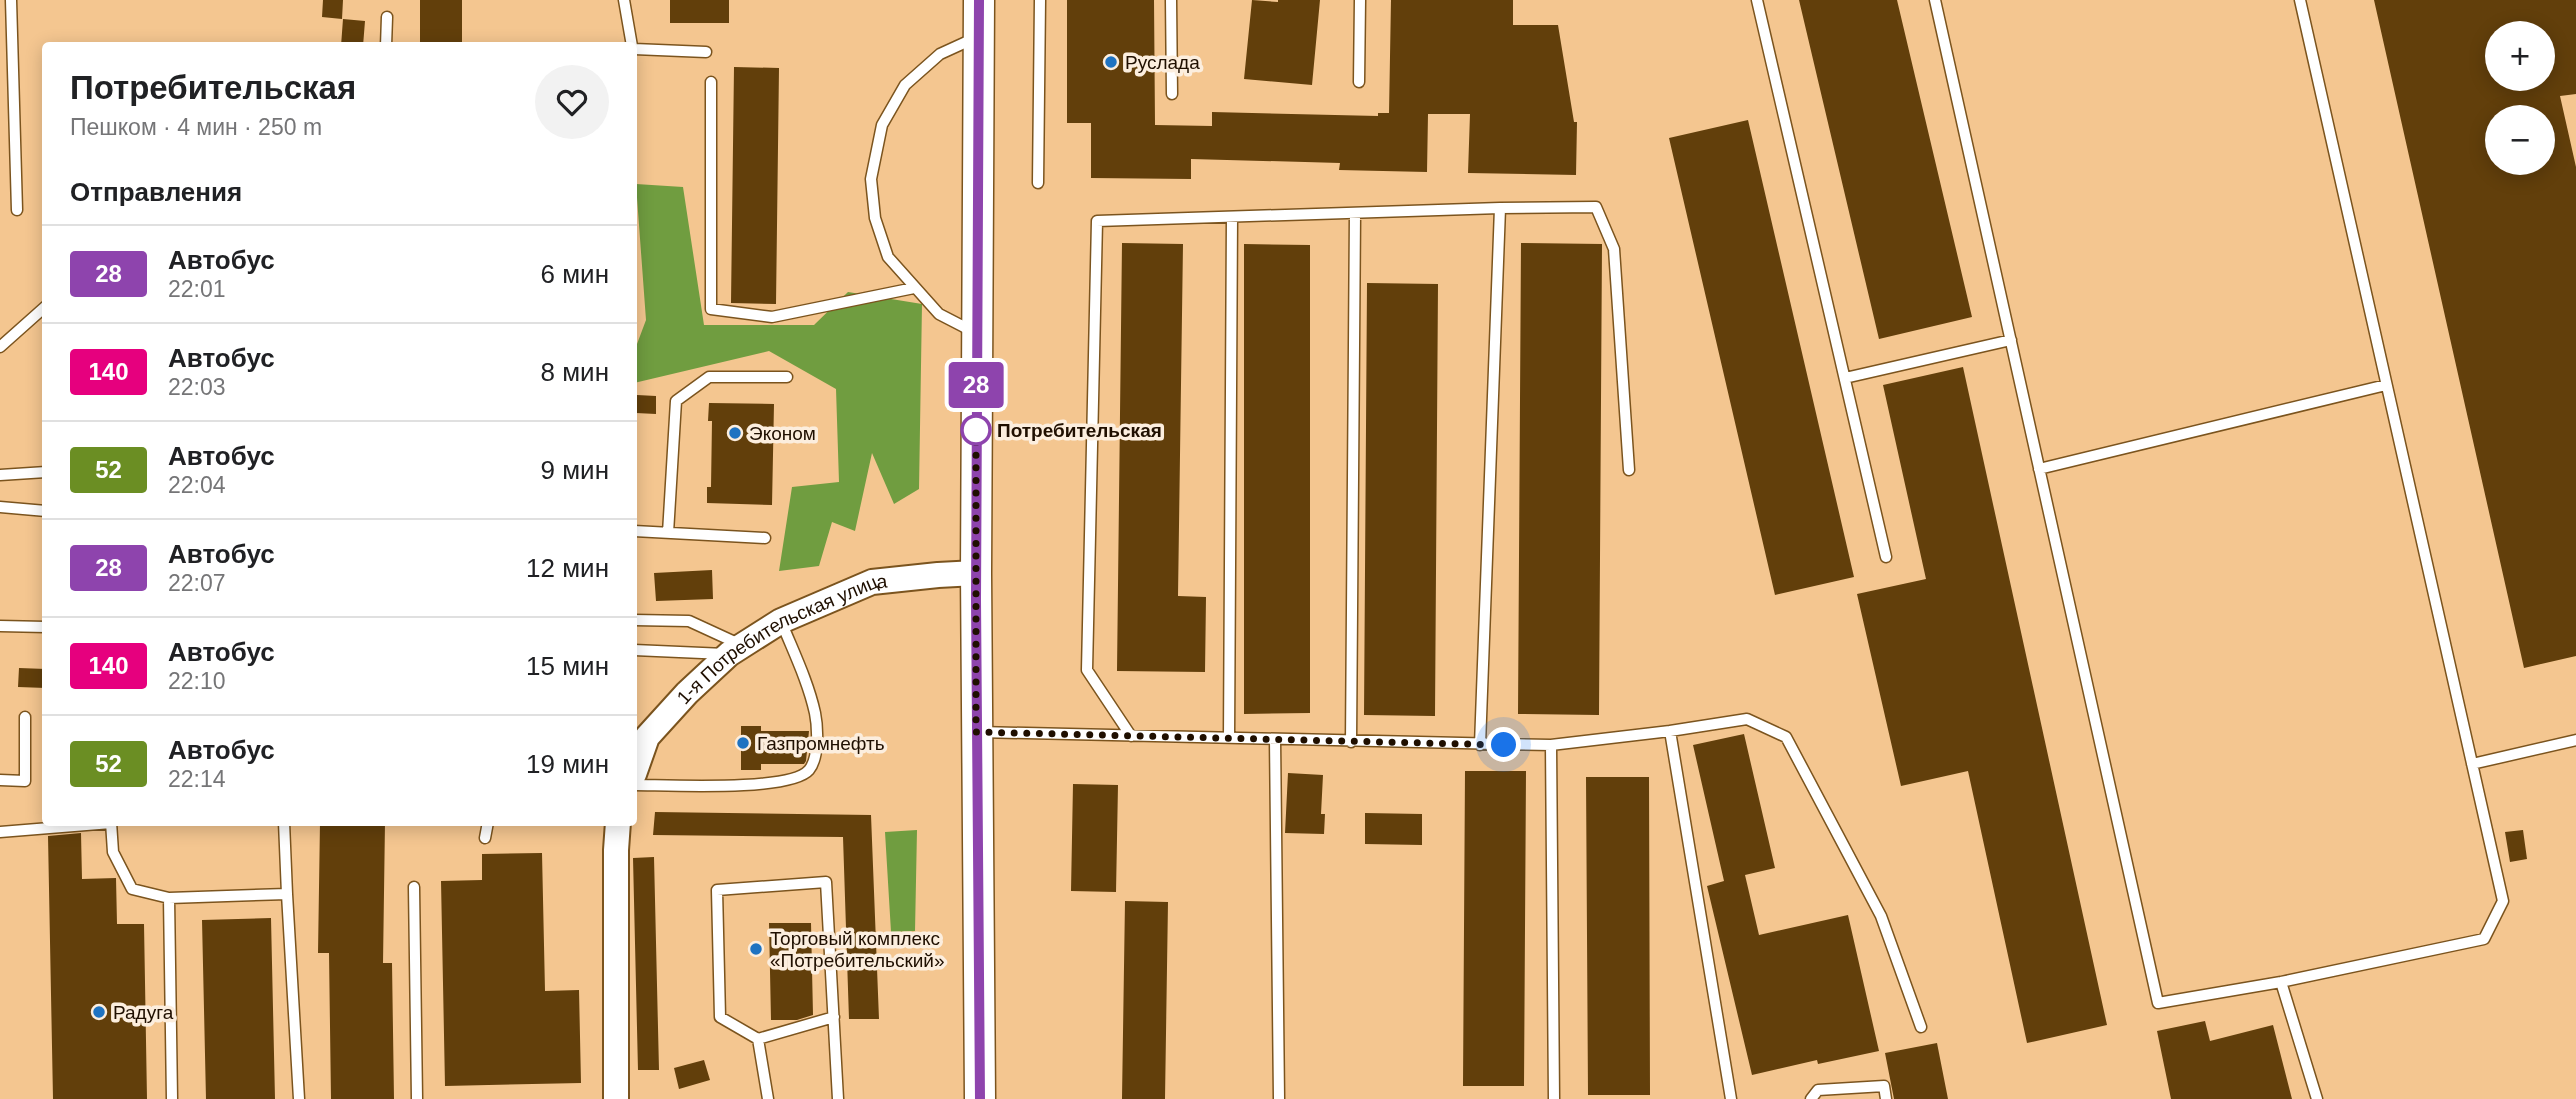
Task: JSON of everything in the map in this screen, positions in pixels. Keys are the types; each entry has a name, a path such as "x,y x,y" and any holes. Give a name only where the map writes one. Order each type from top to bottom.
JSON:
{"main road":[{"path":"979,0 976,732 980,1099"}],"street":[{"name":"1-я Потребительская улица","path":"637,765 647,737 687,693 736,650 781,621 872,582 976,573"},
{"path":"616,1099 615,850 618,826"}],"lane":[{"path":"11,0 17,210"},
{"path":"624,0 632,42"},
{"path":"1038,183 1040,0"},
{"path":"1171,0 1172,94"},
{"path":"1359,82 1360,0"},
{"path":"1757,0 1886,557"},
{"path":"1936,0 2158,1003 2281,982 2484,939 2502,901 2300,0"},
{"path":"386,42 387,17"},
{"path":"976,333 939,314 888,257 875,218 871,179 881,125 905,85 940,54 979,36"},
{"path":"637,47 706,52"},
{"path":"711,82 711,309 772,317 914,288"},
{"path":"1131,736 1087,670 1097,221 1596,207 1614,248 1629,470"},
{"path":"1480,745 1500,208"},
{"path":"1351,742 1355,213"},
{"path":"1229,738 1233,217"},
{"path":"0,347 42,310"},
{"path":"1844,378 2011,340"},
{"path":"668,533 676,401 709,377 787,377"},
{"path":"2039,468 2386,385"},
{"path":"0,475 42,472"},
{"path":"0,507 42,511"},
{"path":"637,531 765,538"},
{"path":"637,620 690,621 736,650"},
{"path":"637,785 774,784 797,778 808,771 815,759 816,716 781,621"},
{"path":"0,626 42,627"},
{"path":"637,650 736,650"},
{"path":"0,780 25,781 25,717"},
{"path":"976,732 1551,745 1747,719 1786,737 1881,916 1921,1027"},
{"path":"1670,731 1731,1099"},
{"path":"1275,739 1279,1099"},
{"path":"2472,764 2576,740"},
{"path":"1551,745 1553,1099"},
{"path":"0,832 74,826"},
{"path":"111,826 113,852 132,889 169,898 287,894"},
{"path":"284,826 299,1099"},
{"path":"485,838 487,826"},
{"path":"834,1017 758,1040 720,1017 717,890 825,882 834,1017 838,1099"},
{"path":"414,887 417,1099"},
{"path":"169,898 172,1099"},
{"path":"2281,982 2317,1099"},
{"path":"758,1040 768,1099"},
{"path":"1811,1099 1818,1090 1884,1086 1886,1099"}],"green space":[{"path":"637,184 683,187 704,325 814,325 848,292 922,304 919,489 894,504 872,453 855,531 832,522 819,566 779,571 792,487 839,482 836,389 769,351 637,382 637,344 646,320"},
{"path":"917,830 915,931 891,932 885,832"}],"building":[{"path":"323,0 343,0 342,19 322,17"},
{"path":"420,0 462,0 462,42 420,42"},
{"path":"670,0 729,0 729,23 670,23"},
{"path":"1067,0 1154,0 1155,125 1212,126 1212,112 1378,116 1378,113 1389,113 1391,0 1513,0 1513,25 1558,25 1574,122 1577,122 1576,175 1468,173 1470,114 1428,114 1427,172 1339,170 1340,163 1191,159 1191,179 1091,178 1091,123 1067,123"},
{"path":"1252,0 1320,0 1312,85 1244,79"},
{"path":"1799,0 1897,0 1972,317 1879,339"},
{"path":"2374,0 2576,0 2576,94 2560,96 2576,167 2576,656 2524,668"},
{"path":"343,19 365,21 363,42 341,42"},
{"path":"734,67 779,68 776,304 731,303"},
{"path":"1748,120 1854,577 1775,595 1669,138"},
{"path":"1122,243 1183,244 1178,596 1206,597 1205,672 1117,671"},
{"path":"1521,243 1602,244 1599,715 1518,714"},
{"path":"1244,244 1310,245 1310,713 1244,714"},
{"path":"1367,283 1438,284 1435,716 1364,715"},
{"path":"1963,367 2107,1025 2027,1043 1968,771 1901,786 1857,594 1926,579 1883,385"},
{"path":"637,395 656,396 656,414 637,413"},
{"path":"709,403 774,404 772,505 707,503 707,487 711,487 712,421 708,421"},
{"path":"712,570 713,599 656,601 654,573"},
{"path":"19,668 42,669 42,688 18,687"},
{"path":"741,726 761,726 761,731 809,731 806,761 804,764 761,764 761,770 741,770"},
{"path":"1744,734 1775,868 1745,875 1759,935 1848,915 1879,1051 1818,1064 1817,1060 1752,1075 1707,886 1724,881 1693,745"},
{"path":"1465,771 1526,771 1524,1086 1463,1086"},
{"path":"1288,773 1323,775 1321,814 1325,814 1324,834 1285,833"},
{"path":"1586,777 1649,777 1650,1095 1588,1095"},
{"path":"1073,784 1118,785 1116,892 1071,891"},
{"path":"655,812 871,815 879,1019 849,1019 843,837 653,835"},
{"path":"1365,813 1422,814 1422,845 1365,844"},
{"path":"320,826 385,826 383,963 392,963 394,1099 331,1099 329,953 318,953"},
{"path":"2523,830 2527,859 2510,862 2505,832"},
{"name":"Радуга","path":"81,833 82,879 116,878 117,924 144,924 147,1099 53,1099 48,836"},
{"path":"542,853 545,991 579,990 581,1083 445,1086 441,881 482,880 482,854"},
{"path":"654,857 659,1070 638,1070 633,858"},
{"path":"1125,901 1168,902 1165,1099 1122,1099"},
{"name":"Радуга","path":"271,918 275,1099 206,1099 202,920"},
{"path":"769,923 811,923 813,1015 797,1020 771,1020"},
{"path":"2205,1021 2210,1041 2273,1025 2292,1099 2171,1099 2157,1031"},
{"path":"1937,1043 1948,1099 1894,1099 1885,1053"},
{"path":"704,1060 710,1080 679,1089 674,1068"}],"bus line":[{"name":"28","path":"979,0 976,600 980,1099"}],"place":[{"name":"Руслада","path":"1111,62"},
{"name":"Потребительская","path":"976,430"},
{"name":"Эконом","path":"735,433"},
{"name":"Газпромнефть","path":"743,743"},
{"name":"Торговый комплекс «Потребительский»","path":"756,949"},
{"name":"Радуга","path":"99,1012"}],"route":[{"path":"976,430 976,732 1504,745"}]}
